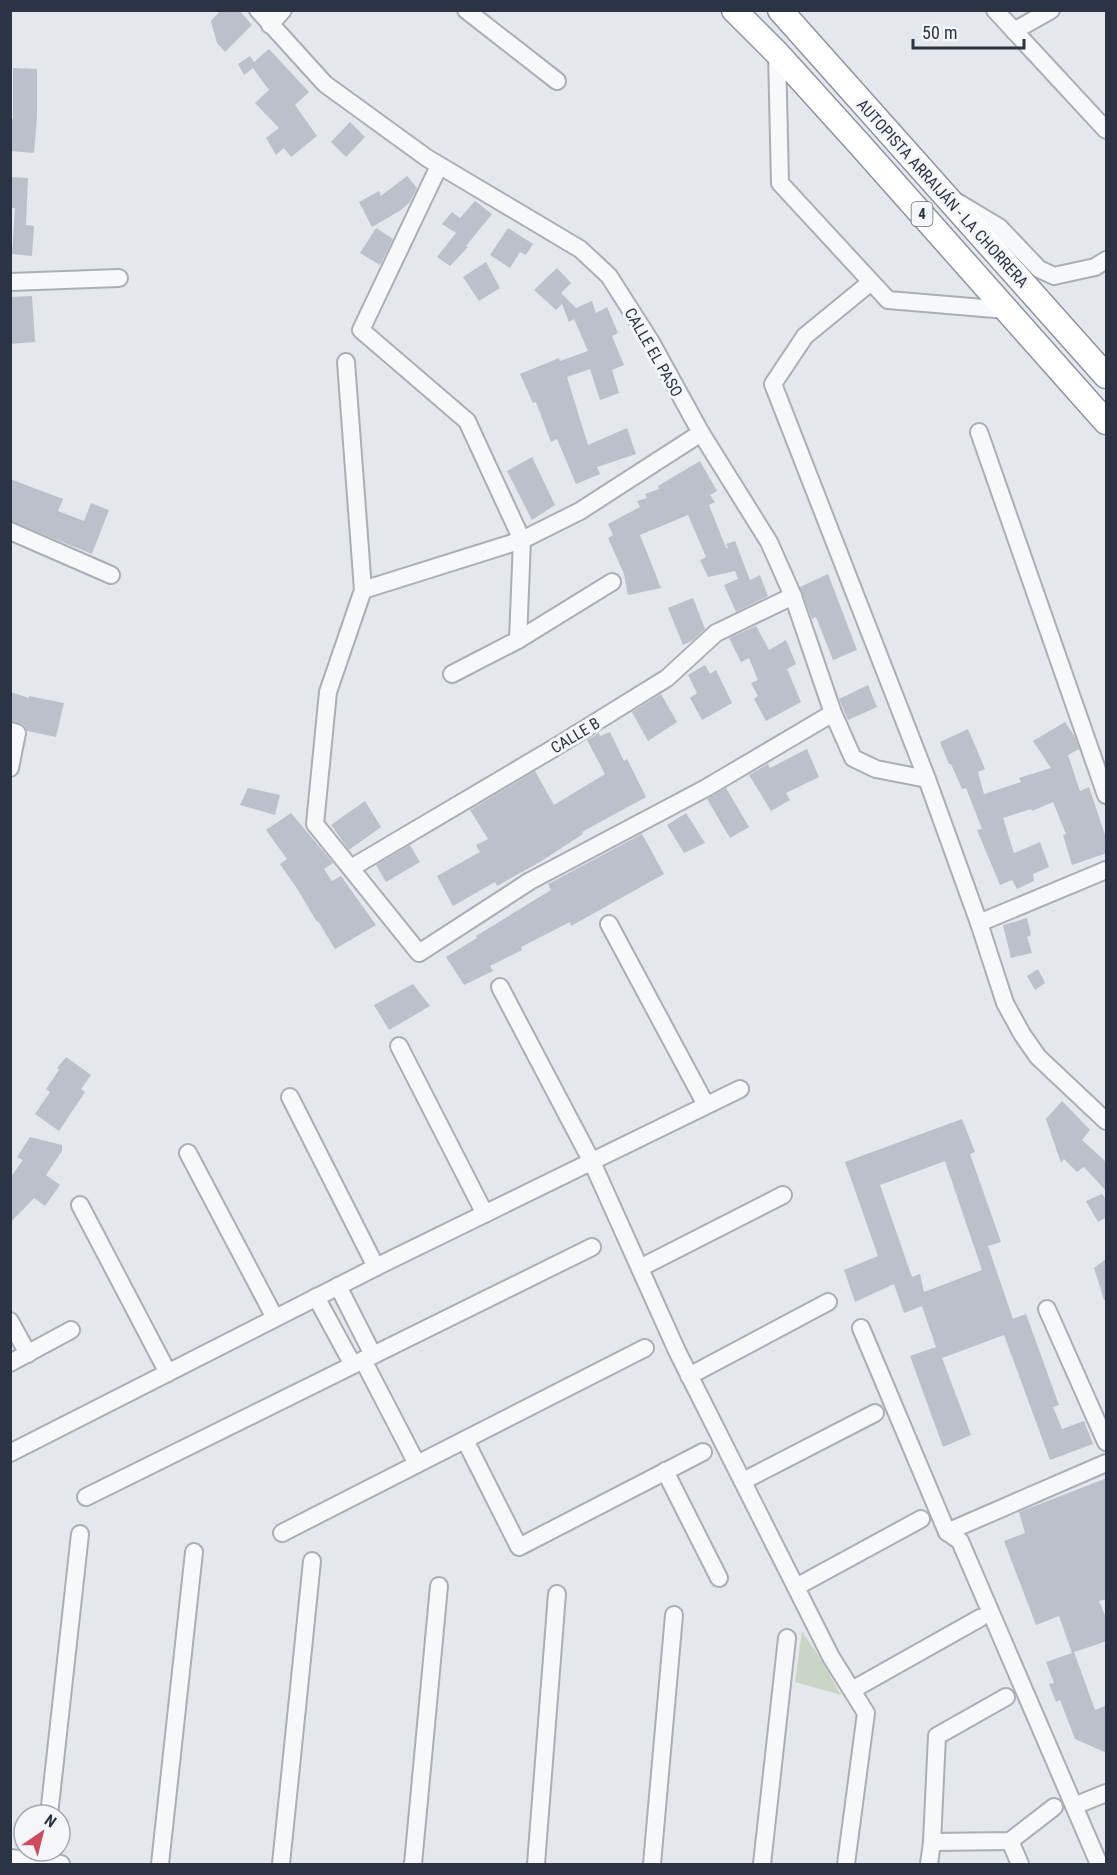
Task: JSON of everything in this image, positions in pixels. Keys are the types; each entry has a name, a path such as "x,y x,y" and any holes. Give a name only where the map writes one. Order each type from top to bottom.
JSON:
{"highway":[{"name":"AUTOPISTA ARRAIJÁN - LA CHORRERA","path":"734,10 777,53 1107,422"},
{"name":"AUTOPISTA ARRAIJÁN - LA CHORRERA","path":"780,10 1107,376"}],"street":[{"name":"CALLE EL PASO","path":"258,10 270,26 325,84 427,159 580,249 609,276 651,342 701,433 770,542 793,596 833,713 853,758 876,769 927,780"},
{"path":"270,26 283,10"},
{"path":"466,10 557,81"},
{"path":"995,10 1107,130"},
{"path":"1014,31 1051,10"},
{"path":"777,53 780,183 888,300 1007,310"},
{"path":"439,166 361,330 467,421 522,540 518,640"},
{"path":"942,192 999,227 1039,269 1054,276 1095,267 1107,260"},
{"path":"10,282 119,278"},
{"path":"871,282 805,336 773,384 927,780 979,923 1005,1003 1038,1057 1107,1121"},
{"path":"346,362 363,590 328,692 315,824 418,953 530,881 706,788 833,713"},
{"path":"979,432 1107,795"},
{"path":"363,590 522,540 580,511 701,433"},
{"path":"10,531 111,575"},
{"path":"452,674 518,640 612,582"},
{"name":"CALLE B","path":"351,868 668,678 716,633 793,596"},
{"path":"10,731 17,733 10,768"},
{"path":"979,923 1107,870"},
{"path":"609,924 706,1105"},
{"path":"500,987 592,1162 689,1376 831,1656 866,1713 846,1864"},
{"path":"399,1046 485,1214"},
{"path":"10,1454 376,1267 740,1089"},
{"path":"290,1097 376,1267"},
{"path":"188,1153 275,1318"},
{"path":"640,1268 783,1195"},
{"path":"80,1205 168,1373"},
{"path":"86,1497 592,1247"},
{"path":"338,1286 363,1360 417,1464"},
{"path":"316,1297 363,1360"},
{"path":"689,1376 828,1302"},
{"path":"1047,1309 1107,1442"},
{"path":"10,1321 28,1354"},
{"path":"861,1328 947,1532 960,1541 1099,1864"},
{"path":"10,1363 71,1330"},
{"path":"282,1533 645,1348"},
{"path":"743,1481 875,1413"},
{"path":"465,1440 519,1547 703,1452"},
{"path":"947,1532 1107,1462"},
{"path":"665,1471 719,1578"},
{"path":"796,1587 921,1518"},
{"path":"50,1803 80,1534"},
{"path":"160,1864 194,1552"},
{"path":"281,1864 312,1561"},
{"path":"413,1864 439,1586"},
{"path":"536,1864 556,1594"},
{"path":"652,1864 674,1615"},
{"path":"852,1690 980,1618"},
{"path":"762,1864 787,1638"},
{"path":"929,1864 937,1736 1006,1696"},
{"path":"1074,1806 1107,1793"},
{"path":"932,1842 1010,1840 1054,1807"},
{"path":"1010,1840 1020,1864"}],"green space":[{"path":"802,1631 822,1661 841,1695 795,1682"}],"building":[{"path":"221,10 239,10 252,25 225,52 217,43 211,21"},
{"path":"269,49 309,92 295,105 317,136 291,157 284,148 276,155 266,138 279,128 255,103 269,90 253,68 244,75 238,64 250,56 254,62"},
{"path":"13,68 37,69 34,153 10,151 10,119 13,119"},
{"path":"350,122 365,137 346,157 331,142"},
{"path":"407,176 417,188 410,202 372,227 359,202 379,191 381,196"},
{"path":"10,177 28,178 26,225 34,226 32,256 12,254 15,208 10,208"},
{"path":"475,201 492,214 466,246 468,247 450,266 437,257 456,233 442,224 452,212 460,218"},
{"path":"376,228 393,239 380,265 360,253"},
{"path":"508,228 533,244 526,255 520,252 510,268 490,255"},
{"path":"486,262 500,288 479,301 463,277"},
{"path":"557,268 571,283 561,293 576,308 592,301 596,313 607,307 618,333 612,336 624,365 612,370 619,393 600,400 590,369 567,377 588,445 627,428 636,454 597,467 600,474 576,484 557,439 551,442 536,402 533,403 520,374 559,358 560,361 588,351 574,319 569,322 562,304 556,310 534,290"},
{"path":"32,296 35,342 10,344 10,297"},
{"path":"532,457 555,505 532,520 507,471"},
{"path":"700,461 717,491 710,495 715,502 709,505 726,548 728,548 726,544 735,541 750,580 760,575 768,596 736,612 724,585 738,579 735,571 708,577 700,560 706,557 688,515 640,535 661,588 628,595 624,574 608,538 613,535 608,524 640,507 637,501 647,498 645,494 659,489 658,486"},
{"path":"10,479 63,499 58,511 84,521 91,503 109,510 92,554 10,521"},
{"path":"828,574 857,650 833,660 816,617 812,619 800,587"},
{"path":"693,598 705,629 693,640 683,645 668,608"},
{"path":"756,626 769,650 786,640 796,664 787,669 801,702 766,721 754,699 758,696 751,683 758,680 749,658 741,662 729,638"},
{"path":"705,665 710,674 716,670 732,703 702,720 690,698 697,693 688,675"},
{"path":"868,685 877,707 848,720 839,699"},
{"path":"10,692 29,698 29,696 64,703 56,737 27,731 24,725 10,721"},
{"path":"661,694 677,722 648,741 632,712"},
{"path":"1065,722 1075,737 1079,749 1068,755 1080,791 1089,787 1107,841 1107,853 1072,865 1063,835 1066,834 1053,802 1032,811 1031,809 1003,818 1014,853 1040,842 1049,867 1033,874 1034,881 1017,889 1012,880 1000,885 977,830 982,829 966,788 962,789 940,742 968,729 985,769 978,772 984,794 1021,782 1019,778 1051,768 1033,741"},
{"path":"610,732 624,761 627,759 646,797 582,832 583,834 540,862 497,886 495,882 453,906 437,876 480,852 476,845 488,839 470,810 535,771 554,805 605,774 587,740 599,733 600,736"},
{"path":"807,749 819,777 786,793 790,800 771,811 749,775 768,764 770,768"},
{"path":"248,788 280,795 275,815 240,805"},
{"path":"726,788 749,827 730,838 707,799"},
{"path":"365,801 381,827 349,850 331,825"},
{"path":"291,813 333,863 324,869 332,881 341,876 376,925 335,949 280,864 287,859 266,830"},
{"path":"686,813 705,843 684,853 667,825"},
{"path":"642,834 664,874 571,926 570,922 521,947 522,950 490,966 493,971 464,985 446,957 551,890 548,884"},
{"path":"410,845 420,862 386,882 376,865"},
{"path":"1027,918 1031,935 1027,937 1032,953 1011,958 1003,925"},
{"path":"1038,969 1045,983 1035,990 1027,976"},
{"path":"413,984 430,1006 389,1030 374,1005"},
{"path":"66,1057 91,1075 81,1089 85,1092 59,1131 35,1114 50,1092 46,1089 59,1070 57,1068"},
{"path":"1062,1101 1090,1130 1082,1140 1107,1163 1107,1192 1084,1167 1077,1172 1064,1159 1061,1163 1046,1119"},
{"path":"962,1119 975,1152 970,1154 1001,1242 988,1246 1013,1319 1026,1314 1059,1405 1053,1407 1062,1429 1084,1421 1093,1444 1050,1460 1004,1335 942,1358 971,1435 943,1447 910,1356 936,1347 922,1306 904,1313 894,1284 855,1302 844,1270 878,1256 845,1162","holes":["945,1161 982,1270 924,1292 920,1274 912,1277 880,1185"]},
{"path":"30,1137 62,1145 62,1151 46,1175 60,1185 45,1206 34,1198 10,1223 10,1178 23,1160 17,1157"},
{"path":"1102,1194 1107,1201 1107,1217 1098,1222 1086,1201"},
{"path":"1107,1258 1107,1299 1104,1300 1094,1268"},
{"path":"1107,1478 1107,1599 1099,1601 1107,1620 1107,1641 1074,1652 1095,1710 1107,1705 1107,1753 1075,1739 1060,1700 1056,1702 1049,1684 1054,1683 1046,1662 1072,1653 1059,1616 1036,1625 1004,1541 1025,1533 1019,1512"}]}
